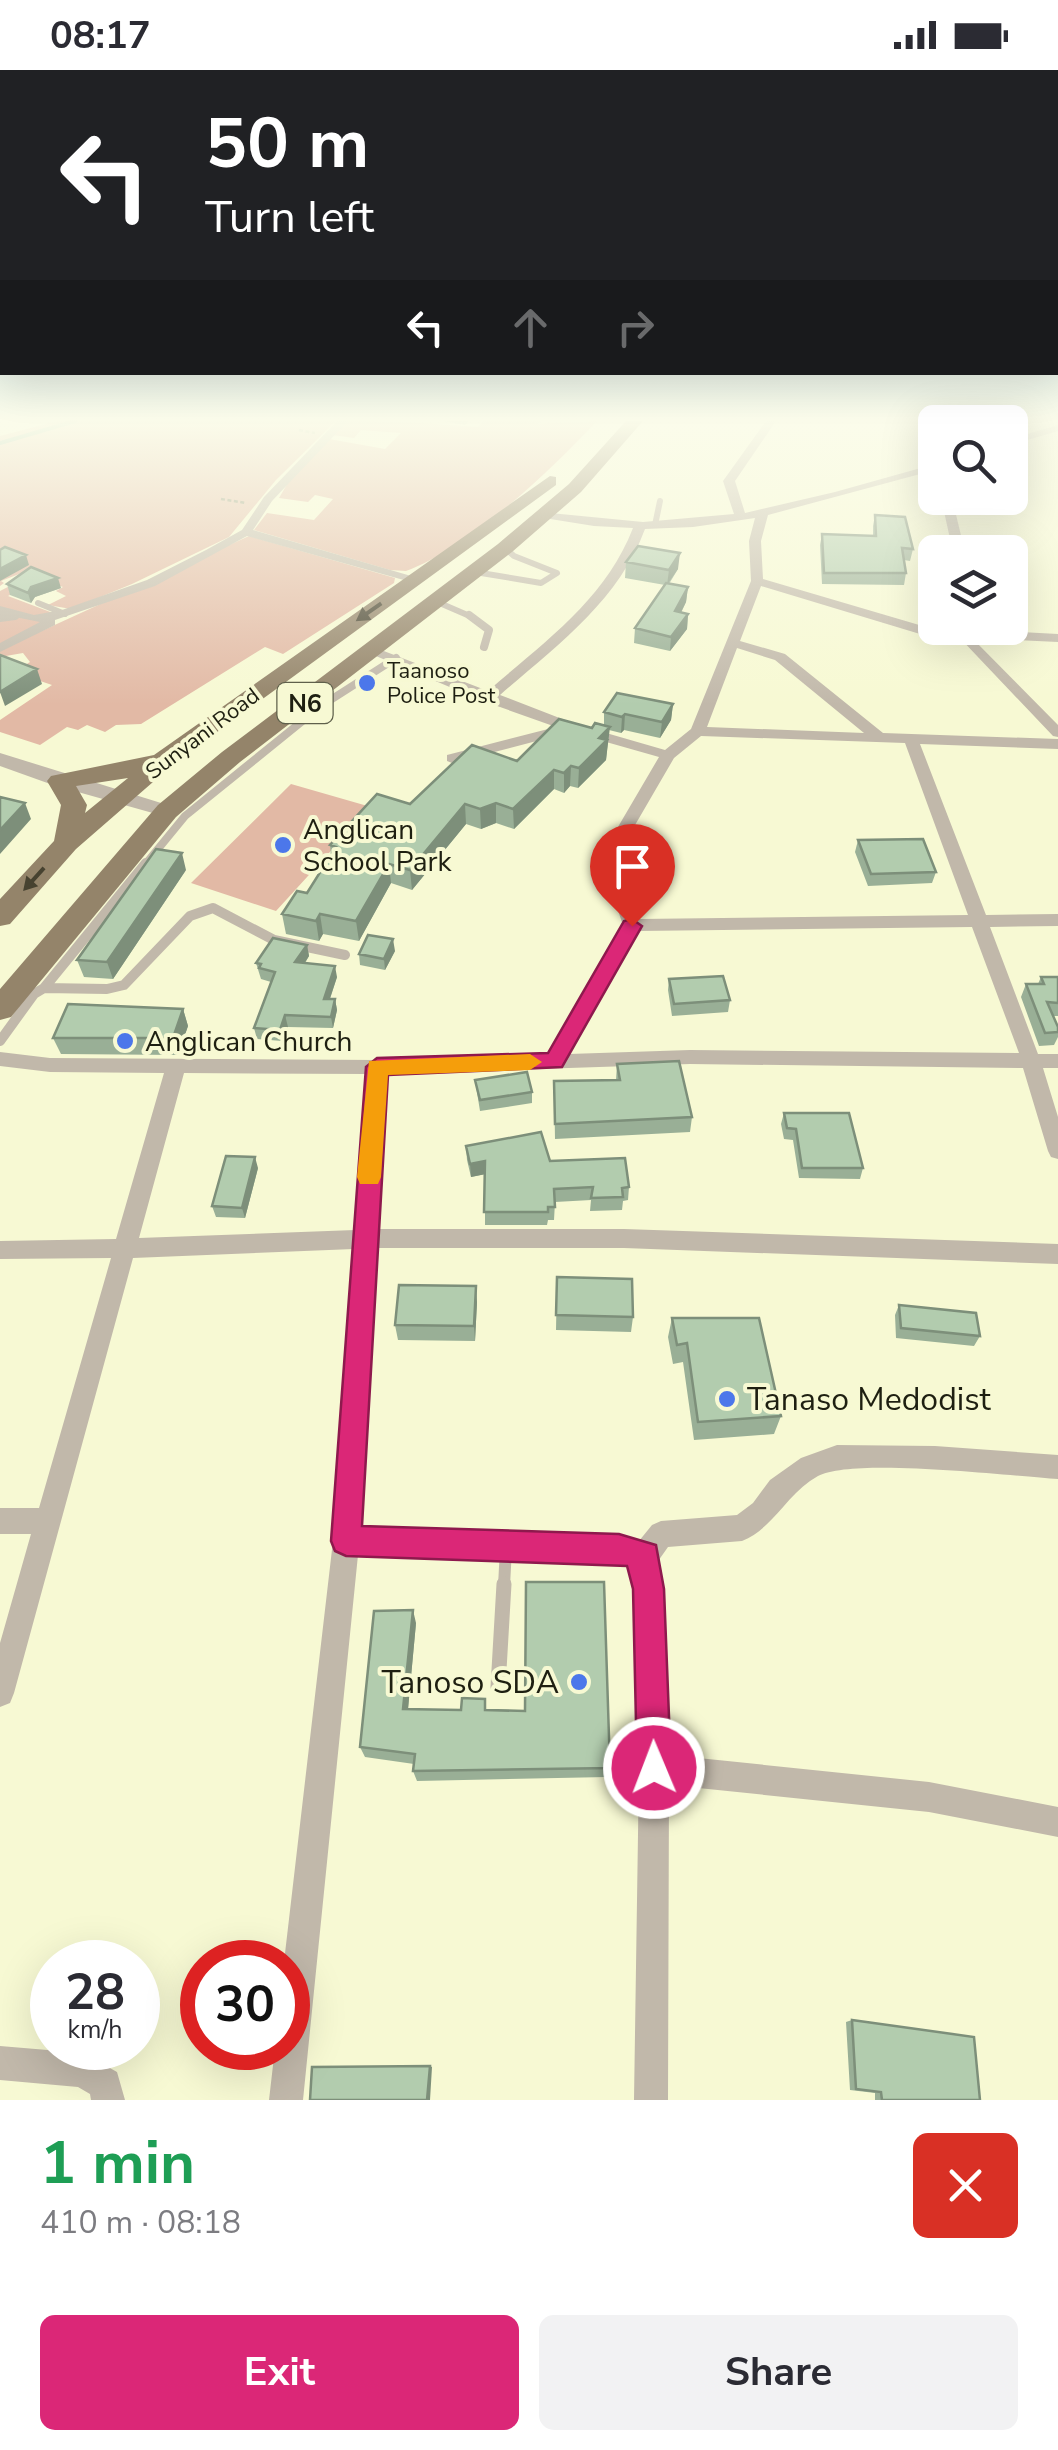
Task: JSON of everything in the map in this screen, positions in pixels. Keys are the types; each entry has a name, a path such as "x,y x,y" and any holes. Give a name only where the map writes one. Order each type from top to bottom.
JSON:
{"main road":[{"name":"Sunyani Road","path":"0,916 67,843 167,757 504,516"},
{"name":"N6","path":"0,1009 167,811 231,756 434,601 475,572 514,554 543,516"},
{"path":"67,843 74,805 60,781 117,772 167,757"}],"street":[{"path":"0,648 65,614 151,583 246,532 257,516"},
{"path":"551,516 647,526 752,516"},
{"path":"554,1062 632,926 610,864 616,844 668,755 698,731 757,581 755,540 762,516"},
{"path":"714,522 755,540"},
{"path":"488,698 597,597 619,571 647,526"},
{"path":"246,532 414,580"},
{"path":"757,581 918,628"},
{"path":"0,610 34,620 65,614"},
{"path":"1028,635 1058,638"},
{"path":"734,643 780,657 882,740"},
{"path":"971,645 1058,733"},
{"path":"371,651 570,727 668,755"},
{"path":"452,758 570,727"},
{"path":"698,731 912,742 1058,744"},
{"path":"912,742 976,922 1031,1060 1058,1151"},
{"path":"0,759 60,781 167,811"},
{"path":"632,926 1058,920"},
{"path":"0,1059 50,1065 377,1067 690,1058 1058,1061"},
{"path":"0,1693 176,1066"},
{"path":"286,2100 346,1541 377,1067"},
{"path":"0,1250 124,1252 364,1239 728,1242 1058,1254"},
{"path":"651,2100 654,1768 649,1589 642,1564 645,1556 661,1534 742,1528 762,1512 779,1488 810,1467 837,1457 935,1458 1058,1467"},
{"path":"0,1521 48,1521"},
{"path":"346,1541 619,1549 645,1556"},
{"path":"654,1768 929,1797 1058,1822"},
{"path":"0,2063 83,2070 105,2084 108,2100"}],"lane":[{"path":"647,526 652,516"},
{"path":"475,572 541,583 557,573 514,554 503,575"},
{"path":"434,601 478,620 489,630 484,647"},
{"path":"38,603 65,614"},
{"path":"0,618 15,616"},
{"path":"0,1041 34,994 44,988 185,816 321,706 396,658"},
{"path":"44,988 107,990 124,985 190,916 213,908 274,940 345,955"},
{"path":"498,1687 506,1546"}],"shaded area":[{"path":"0,516 247,516 229,537 71,609 48,605 66,596 56,591 63,587 40,579 8,596 53,613 49,620 0,645 0,591 33,574 27,571 1,581 4,583 0,586"},
{"path":"265,516 314,520 318,516 495,516 457,544 406,571 390,570 254,530"},
{"path":"249,536 395,578 394,583 283,654 265,647 141,724 116,725 105,732 87,725 78,730 67,727 40,745 0,732 0,720 52,685 14,672 30,662 23,653 0,657 0,650"},
{"name":"Anglican School Park","path":"291,784 371,807 276,911 191,883"}],"building":[{"path":"875,516 905,517 913,549 902,548 906,573 824,573 822,534 876,536"},
{"path":"638,546 680,553 669,570 626,562"},
{"path":"5,547 26,555 0,569 0,550"},
{"path":"31,567 58,578 31,587 28,593 7,584"},
{"path":"666,583 688,587 675,611 688,614 671,637 635,628"},
{"path":"0,655 37,669 0,692"},
{"path":"617,693 673,704 662,722 604,712"},
{"path":"559,719 592,728 595,723 610,727 599,738 607,740 579,768 571,766 564,773 554,770 513,809 496,803 480,809 465,804 410,870 389,864 356,921 320,914 316,921 282,914 297,891 307,893 336,847 330,845 377,794 410,804 472,745 517,761"},
{"path":"0,797 25,803 0,830"},
{"path":"923,839 936,872 871,874 858,840"},
{"path":"156,849 182,853 107,962 77,960"},
{"path":"368,935 393,939 384,959 359,954"},
{"path":"273,938 307,945 295,962 335,966 324,999 335,999 331,1017 285,1015 280,1030 254,1028 275,972 259,968 261,964 256,963"},
{"path":"723,976 730,1000 674,1004 669,979"},
{"path":"1041,977 1058,977 1058,1003 1047,1002 1058,1032 1045,1033 1026,984 1044,984"},
{"path":"68,1004 183,1009 173,1038 53,1038"},
{"path":"679,1061 692,1117 555,1124 554,1081 620,1080 617,1064"},
{"path":"527,1072 532,1092 480,1100 475,1080"},
{"path":"784,1113 849,1113 863,1168 802,1168 796,1129 787,1128"},
{"path":"541,1132 550,1161 625,1158 629,1187 622,1188 623,1197 591,1198 593,1187 554,1189 555,1207 548,1207 548,1212 484,1212 485,1161 470,1164 466,1146"},
{"path":"226,1156 255,1157 242,1208 212,1206"},
{"path":"557,1277 632,1279 633,1317 556,1315"},
{"path":"399,1285 476,1286 474,1326 395,1325"},
{"path":"899,1305 976,1313 980,1336 901,1328"},
{"name":"Tanaso Medodist","path":"672,1318 759,1318 781,1416 698,1422 687,1343 677,1345"},
{"path":"526,1582 604,1582 610,1768 413,1771 415,1754 360,1747 374,1611 413,1610 403,1709 461,1710 462,1698 485,1699 485,1710 525,1711"},
{"path":"852,2020 974,2037 980,2100 882,2100 881,2092 856,2089"},
{"path":"430,2066 427,2100 310,2100 312,2067"}],"slow traffic":[{"path":"369,1177 377,1067 530,1062"}],"place":[{"name":"Taanoso Police Post","path":"367,683"},
{"name":"Anglican School Park","path":"283,845"},
{"name":"Anglican Church","path":"125,1041"},
{"name":"Tanaso Medodist","path":"727,1399"},
{"name":"Tanoso SDA","path":"579,1682"}],"route":[{"path":"632,926 554,1062 377,1067 346,1541 619,1549 645,1556 642,1564 649,1589 654,1768"}]}
